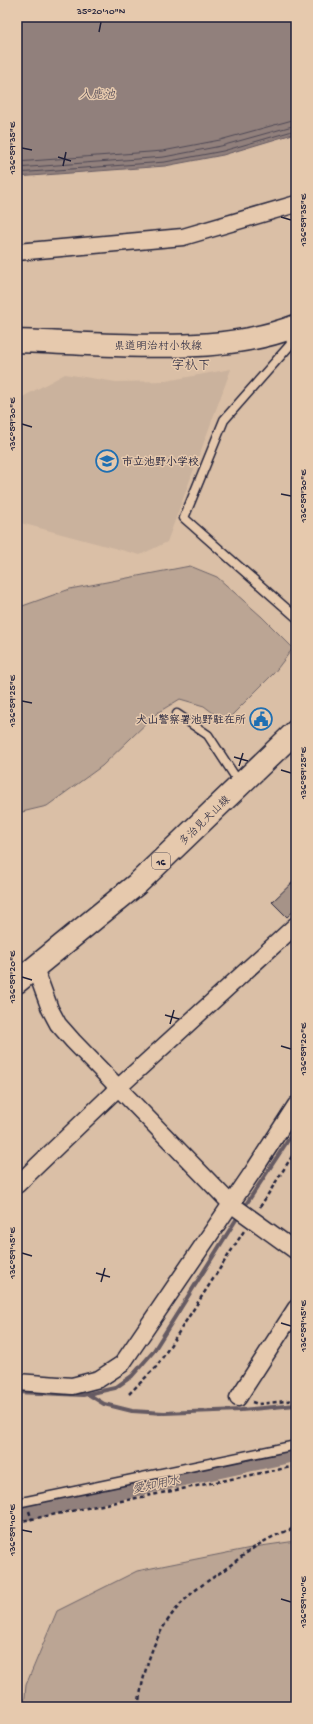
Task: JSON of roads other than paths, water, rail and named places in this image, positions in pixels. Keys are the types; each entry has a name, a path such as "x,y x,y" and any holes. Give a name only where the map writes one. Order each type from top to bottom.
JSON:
{"main road":[{"name":"県道明治村小牧線","path":"17,341 182,346 229,343 292,328"},
{"name":"多治見犬山線","path":"17,982 137,884 296,731"}],"street":[{"path":"17,252 177,238 296,204"},
{"path":"17,1185 119,1087 296,925"},
{"path":"35,968 50,1009 58,1024 232,1205 296,1251"},
{"path":"17,1382 72,1386 99,1379 122,1364 232,1205 296,1105"},
{"path":"238,1398 296,1308"}],"lane":[{"path":"292,328 291,344 224,420 184,518 296,617"},
{"path":"178,714 208,735 240,784"},
{"path":"17,1503 296,1445"}],"water":[{"name":"入鹿池","path":"17,17 296,17 296,133 223,155 165,166 17,177"}],"waterway":[{"path":"243,1209 296,1128"},
{"path":"17,1392 83,1395 115,1388 132,1376 153,1352 239,1215"},
{"path":"88,1394 104,1404 132,1411 164,1413 241,1410 296,1405"},
{"name":"愛知用水","path":"17,1515 296,1454"}],"place":[{"name":"市立池野小学校","path":"107,461"},
{"name":"犬山警察署池野駐在所","path":"261,719"}],"district":[{"name":"字杁下","path":"191,364"}]}
